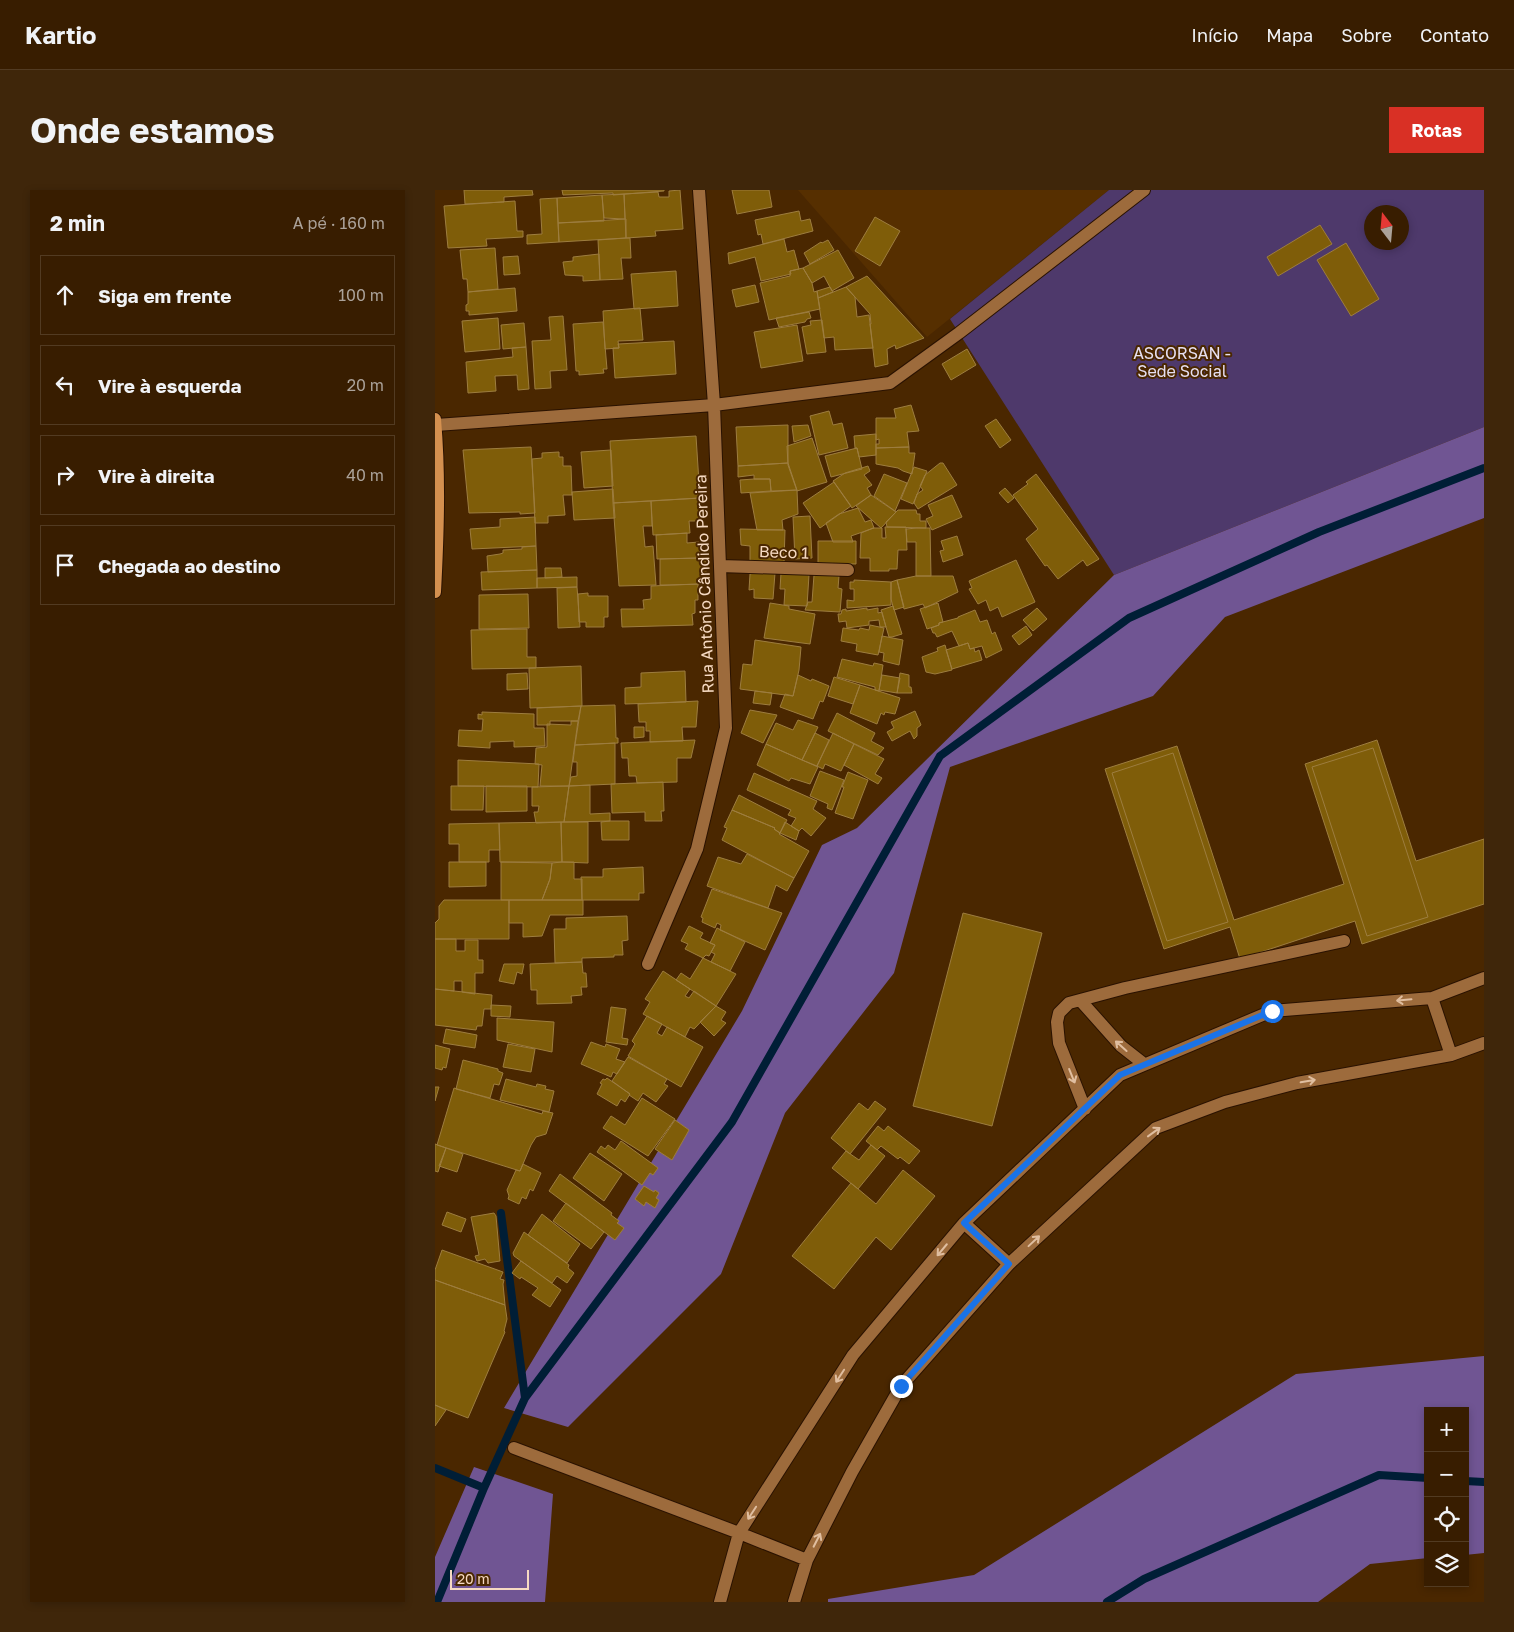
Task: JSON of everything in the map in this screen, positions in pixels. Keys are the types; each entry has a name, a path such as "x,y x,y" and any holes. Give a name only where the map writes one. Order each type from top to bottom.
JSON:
{"main road":[{"path":"435,419 439,531 435,592"}],"street":[{"name":"Rua Antônio Cândido Pereira","path":"648,964 697,849 726,728 714,405 699,190"},
{"path":"435,425 714,405 890,383 959,333 1144,190"},
{"name":"Beco 1","path":"720,566 848,570"},
{"path":"1085,1109 1059,1043 1057,1022 1059,1013 1069,1003 1135,986 1344,941"},
{"path":"720,1602 739,1533 853,1355 964,1223 1120,1075 1272,1011 1432,998 1484,978"},
{"path":"1432,998 1451,1055"},
{"path":"1080,1000 1121,1046 1144,1064"},
{"path":"794,1602 807,1560 852,1472 901,1386 1009,1264 1156,1128 1225,1102 1297,1083 1451,1055 1484,1043"},
{"path":"964,1223 1009,1264"},
{"path":"514,1448 807,1560"}],"shaded area":[{"path":"798,190 1109,190 927,337"},
{"path":"1484,427 1484,518 1225,617 1153,696 950,767 894,973 785,1113 721,1274 568,1427 504,1408 742,1011 822,845 857,828 1114,575"},
{"path":"1484,1356 1484,1553 1469,1555 1469,1407 1424,1407 1424,1558 1370,1564 1318,1602 828,1602 828,1599 974,1575 1296,1374"},
{"path":"474,1467 553,1494 545,1602 435,1602 435,1557"}],"green space":[{"name":"ASCORSAN - Sede Social","path":"1109,190 1484,190 1484,427 1114,575 950,319"}],"building":[{"path":"464,190 532,190 533,195 504,197 504,202 465,204"},
{"path":"562,190 664,191 613,195 613,193 563,195"},
{"path":"680,190 683,229 655,231 656,236 626,238 624,194 658,192 659,197 669,197 669,191"},
{"path":"732,190 769,190 772,207 737,214"},
{"path":"624,194 625,219 604,218 602,195"},
{"path":"602,195 604,221 558,223 557,198"},
{"path":"557,198 559,242 527,244 527,235 542,234 540,199"},
{"path":"515,201 517,231 523,231 523,237 486,239 487,246 448,248 444,206"},
{"path":"799,211 801,221 810,219 813,231 763,244 761,234 758,235 755,220"},
{"path":"875,217 900,231 880,266 855,251"},
{"path":"626,219 626,238 559,242 558,223"},
{"path":"1320,225 1332,244 1278,276 1267,257"},
{"path":"630,238 631,258 621,258 623,279 600,280 598,240"},
{"path":"784,239 787,252 794,250 799,269 790,271 791,274 761,281 755,257 729,264 728,253"},
{"path":"828,240 834,250 810,264 804,253 821,242"},
{"path":"1346,243 1379,299 1351,316 1317,260"},
{"path":"495,248 498,289 468,292 467,279 463,279 460,250"},
{"path":"838,250 854,278 832,291 824,276 812,283 803,268"},
{"path":"599,254 600,280 583,281 583,276 565,275 563,262 573,261 573,257"},
{"path":"518,256 520,274 504,275 503,257"},
{"path":"803,268 812,283 814,292 817,291 820,309 769,320 760,283 790,276 790,271"},
{"path":"676,271 678,306 634,309 631,274"},
{"path":"867,276 924,338 896,349 895,345 887,349 888,364 875,367 870,314 846,287"},
{"path":"755,285 759,302 736,307 732,290"},
{"path":"830,287 833,292 818,298 817,291"},
{"path":"846,287 855,297 857,317 869,315 873,348 835,350 834,337 824,338 818,298"},
{"path":"515,288 517,311 469,315 469,311 466,311 468,292"},
{"path":"640,308 643,340 618,341 619,348 605,349 603,311"},
{"path":"809,312 811,318 805,322 779,327 776,318"},
{"path":"563,316 567,370 550,371 551,388 535,389 532,341 551,340 549,317"},
{"path":"498,318 500,349 465,352 462,321"},
{"path":"822,320 826,352 807,354 802,327 811,325 810,321"},
{"path":"603,322 607,369 603,369 604,373 579,375 579,371 576,371 573,324"},
{"path":"524,323 526,347 503,349 501,325"},
{"path":"797,325 803,361 761,368 754,332"},
{"path":"674,341 676,374 615,378 613,348 619,348 618,344"},
{"path":"526,347 529,389 518,390 517,375 495,376 496,391 468,393 466,362 513,357 512,348"},
{"path":"967,349 976,365 951,380 942,364"},
{"path":"911,405 919,431 907,432 909,447 876,448 876,444 879,444 879,439 876,440 876,418 896,418 894,409"},
{"path":"829,411 833,425 842,423 848,448 819,455 810,416"},
{"path":"996,419 1011,440 1000,448 985,426"},
{"path":"788,425 788,463 738,466 736,427"},
{"path":"808,425 811,436 794,442 792,426"},
{"path":"876,434 876,455 859,457 857,448 855,448 854,436"},
{"path":"696,436 700,498 613,503 610,441"},
{"path":"812,438 827,482 797,491 788,465 787,446"},
{"path":"531,447 535,513 469,513 463,450"},
{"path":"909,447 909,453 915,453 912,474 898,468 876,464 876,448"},
{"path":"857,448 862,469 831,477 825,456"},
{"path":"611,450 613,486 584,488 581,452"},
{"path":"559,452 559,457 563,457 563,466 571,466 572,495 563,495 565,515 548,516 548,523 535,523 532,459 542,458 542,453"},
{"path":"788,463 797,490 771,491 770,479 754,479 754,475 738,477 738,466"},
{"path":"940,463 943,463 957,485 918,509 914,503 917,494 923,490 920,486 925,475"},
{"path":"868,466 870,471 864,475 872,485 867,488 871,495 852,508 833,481 845,473"},
{"path":"914,467 927,471 913,504 901,499"},
{"path":"884,474 907,483 895,511 874,496"},
{"path":"1036,474 1099,559 1087,566 1083,560 1058,579 1047,565 1045,566 1026,539 1038,529 1013,495 1028,484 1026,482"},
{"path":"770,479 771,491 741,493 740,480"},
{"path":"834,482 851,506 820,528 803,503"},
{"path":"1005,488 1014,498 1008,503 999,493"},
{"path":"613,489 615,518 574,520 572,492"},
{"path":"797,490 798,514 782,520 783,530 757,530 750,493"},
{"path":"871,495 896,512 881,528 856,506"},
{"path":"952,495 962,517 932,530 926,519 933,516 928,505"},
{"path":"700,498 702,521 689,521 690,533 653,535 651,501"},
{"path":"651,501 652,526 643,526 645,547 653,546 656,585 619,586 613,503"},
{"path":"858,508 865,522 871,520 874,528 851,536 853,542 833,542 826,523 839,514"},
{"path":"898,510 916,510 917,514 920,514 920,521 926,521 926,528 887,527 886,522"},
{"path":"810,516 812,558 795,559 793,517"},
{"path":"535,517 536,546 472,549 470,529 500,527 500,519"},
{"path":"885,527 906,527 907,550 898,550 897,569 870,571 870,558 860,558 861,533 873,528 882,528 882,538 886,538"},
{"path":"930,528 931,576 916,576 916,542 907,542 906,529"},
{"path":"740,529 785,530 784,563 750,563 750,546 741,545"},
{"path":"687,533 687,543 699,542 700,558 657,559 656,535"},
{"path":"957,536 963,555 943,562 940,551 944,550 941,541"},
{"path":"818,541 856,541 856,564 818,563"},
{"path":"536,546 537,570 488,572 487,556 503,553 503,550"},
{"path":"705,558 707,584 660,585 660,559"},
{"path":"1016,560 1035,602 1002,617 998,607 990,611 986,600 978,604 969,589 972,588 969,581"},
{"path":"545,568 561,568 562,577 545,578"},
{"path":"537,570 537,588 482,590 481,572"},
{"path":"758,572 775,573 773,599 754,598 754,589 749,590 750,574"},
{"path":"781,573 809,575 807,606 784,605 785,589 780,589"},
{"path":"814,575 839,576 838,588 842,589 840,612 805,610 808,602 812,602"},
{"path":"916,576 953,576 958,592 925,608 923,604 904,609 897,580"},
{"path":"577,577 577,587 537,588 537,578"},
{"path":"854,580 891,582 891,605 847,608 847,600 854,601 854,589 850,589 850,582 854,582"},
{"path":"897,580 904,607 894,610 891,599 891,582"},
{"path":"698,584 698,600 695,600 695,613 692,614 693,625 622,627 621,609 644,609 643,600 651,599 651,586"},
{"path":"577,587 580,627 558,628 557,588"},
{"path":"588,593 588,596 608,596 608,617 604,617 604,627 586,627 586,622 579,622 578,594"},
{"path":"528,594 529,628 479,629 479,595"},
{"path":"770,603 789,606 789,609 815,614 810,644 764,638"},
{"path":"938,603 943,622 927,629 920,609"},
{"path":"893,606 902,634 889,637 881,610"},
{"path":"867,608 867,610 878,608 878,613 882,612 886,627 880,627 879,620 869,621 869,625 847,628 846,621 839,622 838,614 841,614 842,610"},
{"path":"1037,608 1047,619 1033,631 1023,620"},
{"path":"975,610 980,622 987,620 992,634 995,632 1002,650 986,658 982,646 970,649 968,643 959,646 952,631 937,637 931,628 939,625 939,623 958,618"},
{"path":"870,625 884,628 878,655 856,651 857,644 841,641 843,628 869,630"},
{"path":"1026,626 1032,635 1019,645 1012,636"},
{"path":"527,629 527,657 536,657 536,668 472,669 471,630"},
{"path":"882,636 903,640 899,665 883,661 884,653 879,652"},
{"path":"755,640 801,647 799,670 793,696 740,689 743,664 752,665"},
{"path":"968,643 970,649 974,648 975,652 979,650 982,660 952,669 946,650"},
{"path":"945,645 952,670 935,674 926,672 922,657 938,651 937,648"},
{"path":"842,659 873,666 874,663 883,665 879,691 875,690 875,687 837,677"},
{"path":"581,666 582,706 530,708 529,668"},
{"path":"685,671 686,702 625,704 625,688 641,687 641,673"},
{"path":"527,673 528,689 507,690 507,674"},
{"path":"900,673 909,675 909,687 911,687 912,693 897,693"},
{"path":"798,675 829,686 823,702 820,701 813,719 780,707 785,694 793,696"},
{"path":"882,675 900,678 897,693 879,690"},
{"path":"834,677 860,685 853,704 828,696"},
{"path":"860,685 900,698 895,714 885,712 884,715 881,713 877,724 850,713"},
{"path":"755,691 772,693 770,705 753,703"},
{"path":"698,701 696,727 682,727 683,741 650,742 650,731 646,731 646,722 639,722 638,704"},
{"path":"615,705 616,738 618,738 618,743 575,745 581,706"},
{"path":"581,706 578,721 550,721 550,725 537,725 537,708"},
{"path":"750,710 777,715 763,743 741,733"},
{"path":"915,711 921,725 917,728 917,736 914,739 910,731 892,741 887,732 894,728 891,722"},
{"path":"482,712 534,714 534,728 544,728 545,746 514,747 514,741 490,742 490,748 458,746 459,730 482,731 483,719 478,719 478,714 482,715"},
{"path":"837,713 875,733 871,741 884,748 878,755 828,731"},
{"path":"798,720 818,727 802,760 766,744 776,723 793,730"},
{"path":"571,721 578,721 569,786 540,786 542,765 535,764 536,748 547,747 547,724 571,725"},
{"path":"634,727 644,727 644,737 634,738"},
{"path":"815,733 829,740 817,766 802,760"},
{"path":"833,733 854,744 841,771 825,764 823,769 817,766"},
{"path":"695,740 691,758 677,758 677,782 637,783 636,776 629,776 628,758 622,758 621,743"},
{"path":"1377,740 1416,861 1484,839 1484,904 1362,944 1355,921 1240,959 1230,927 1164,949 1105,769 1177,746 1234,920 1344,884 1305,764"},
{"path":"615,743 615,784 569,786 571,777 577,776 577,762 573,762 575,745"},
{"path":"766,744 818,767 810,784 791,778 789,781 757,765"},
{"path":"854,744 884,759 875,774 882,778 878,784 844,765"},
{"path":"1373,748 1428,917 1367,936 1312,767"},
{"path":"1173,753 1228,922 1167,941 1112,773"},
{"path":"458,760 539,764 538,787 458,786"},
{"path":"820,771 844,780 832,810 827,808 828,804 810,796"},
{"path":"848,772 868,780 853,819 835,813"},
{"path":"754,773 817,801 813,809 826,818 811,836 802,828 799,831 791,826 796,818 788,815 791,810 747,790"},
{"path":"663,782 664,811 661,811 662,821 645,821 645,812 612,813 611,784"},
{"path":"590,785 590,814 610,813 610,821 564,822 569,786"},
{"path":"451,786 484,786 483,810 451,810"},
{"path":"486,786 527,786 527,811 486,812"},
{"path":"569,786 564,822 536,823 534,812 538,812 539,806 532,806 532,787"},
{"path":"739,795 787,820 780,833 775,828 732,810"},
{"path":"732,810 775,828 779,834 809,851 794,878 722,840 727,828 724,827"},
{"path":"629,821 629,840 602,840 601,822"},
{"path":"561,822 588,822 588,863 562,862"},
{"path":"561,822 562,862 500,862 499,823"},
{"path":"785,822 799,831 796,840 780,833"},
{"path":"499,823 500,850 489,850 489,862 459,862 459,844 449,844 449,824"},
{"path":"747,854 794,878 787,891 776,885 768,908 707,886 718,857 741,864"},
{"path":"449,862 486,862 486,886 449,887"},
{"path":"501,862 552,863 550,879 542,900 501,900"},
{"path":"574,862 574,879 582,879 582,900 542,900 550,879 552,863"},
{"path":"643,867 644,893 639,893 639,900 582,900 581,877 603,877 603,869"},
{"path":"712,889 782,913 765,950 720,930 721,925 717,923 715,928 702,922 703,918 701,917"},
{"path":"444,900 509,900 509,939 435,939 435,923 439,919 439,906"},
{"path":"509,900 583,900 583,915 550,915 542,936 523,937 523,923 509,923"},
{"path":"963,913 1042,933 992,1126 913,1106"},
{"path":"627,916 628,940 622,941 623,955 582,958 582,962 555,963 554,929 566,929 566,918"},
{"path":"689,926 703,933 700,938 715,945 709,956 706,955 703,958 685,949 688,944 681,941"},
{"path":"717,928 745,942 730,971 711,962 715,954 711,952 715,945 710,943"},
{"path":"435,939 456,939 456,951 465,951 465,940 478,940 478,960 483,960 483,973 475,973 475,994 462,992 462,981 454,981 454,991 435,989"},
{"path":"703,958 736,974 716,1006 676,980 681,973 690,979"},
{"path":"582,962 583,973 586,973 587,987 581,987 582,995 571,996 572,1003 537,1004 537,990 531,990 530,964"},
{"path":"504,964 524,964 522,974 517,972 514,984 499,981"},
{"path":"663,971 690,989 685,996 689,998 694,991 716,1006 694,1029 690,1027 685,1037 643,1014 650,1002 645,999"},
{"path":"435,989 492,995 491,1009 484,1009 482,1026 477,1026 476,1030 435,1025"},
{"path":"491,1005 511,1006 510,1017 491,1016"},
{"path":"716,1006 726,1012 721,1020 726,1023 714,1036 700,1022"},
{"path":"611,1007 626,1009 622,1038 628,1039 627,1045 606,1042"},
{"path":"647,1016 662,1024 657,1033 662,1036 667,1027 703,1047 681,1087 628,1056 635,1044 632,1041"},
{"path":"497,1018 554,1022 552,1052 497,1040"},
{"path":"446,1029 477,1035 475,1048 443,1043"},
{"path":"591,1042 605,1047 606,1044 620,1049 616,1059 625,1062 617,1074 613,1072 611,1077 581,1064"},
{"path":"508,1044 535,1049 531,1072 503,1067"},
{"path":"435,1045 450,1049 446,1068 443,1067 442,1070 435,1068"},
{"path":"628,1057 667,1079 664,1084 668,1086 656,1102 643,1093 638,1101 612,1081"},
{"path":"463,1060 498,1069 498,1071 503,1073 499,1085 494,1084 490,1098 456,1089"},
{"path":"607,1078 630,1094 625,1102 621,1099 617,1106 597,1094 602,1084 600,1083 603,1079"},
{"path":"506,1079 536,1087 537,1084 546,1086 545,1089 554,1091 549,1112 500,1100"},
{"path":"435,1087 439,1087 435,1101"},
{"path":"454,1088 542,1114 543,1111 553,1113 546,1134 536,1137 520,1171 437,1145"},
{"path":"642,1098 675,1119 648,1156 603,1128 611,1116 625,1125"},
{"path":"875,1101 886,1109 850,1154 831,1138 859,1103 868,1110"},
{"path":"675,1120 689,1130 672,1160 655,1149"},
{"path":"878,1126 884,1131 888,1126 920,1151 909,1164 900,1157 898,1159 881,1146 877,1150 866,1141"},
{"path":"621,1141 658,1168 653,1175 650,1173 642,1185 597,1152 601,1146 605,1149 608,1145 615,1150"},
{"path":"435,1144 446,1148 438,1172 435,1171"},
{"path":"871,1145 885,1156 858,1189 832,1168 846,1151 859,1160"},
{"path":"446,1148 463,1154 457,1172 439,1166"},
{"path":"590,1153 622,1174 604,1201 573,1178"},
{"path":"523,1164 541,1173 533,1191 530,1189 526,1199 522,1197 519,1204 508,1199 507,1190 516,1170 520,1171"},
{"path":"903,1170 935,1196 891,1250 876,1237 834,1289 792,1256 851,1183 876,1204"},
{"path":"560,1174 612,1213 611,1215 619,1221 617,1223 624,1228 615,1240 549,1191"},
{"path":"644,1186 659,1193 656,1198 659,1200 655,1208 646,1202 644,1206 635,1199"},
{"path":"566,1203 604,1232 591,1249 553,1221"},
{"path":"447,1212 466,1219 461,1232 442,1225"},
{"path":"494,1213 496,1216 500,1261 488,1263 485,1259 477,1261 475,1256 479,1255 471,1217"},
{"path":"542,1214 580,1244 567,1263 528,1235"},
{"path":"524,1232 569,1265 568,1268 574,1273 567,1283 557,1276 552,1283 514,1256 513,1253"},
{"path":"442,1250 503,1272 500,1279 504,1280 505,1305 435,1280 435,1270"},
{"path":"521,1261 561,1290 550,1307 532,1295 538,1288 512,1273"},
{"path":"435,1280 505,1305 507,1319 505,1332 468,1418 435,1405"},
{"path":"435,1405 446,1410 435,1426"}],"waterway":[{"path":"437,1602 484,1488 525,1398 732,1122 940,756 1129,618 1319,532 1484,468"},
{"path":"501,1213 525,1398"},
{"path":"435,1468 484,1488"},
{"path":"1107,1602 1144,1579 1379,1475 1424,1478"},
{"path":"1469,1481 1484,1482"}],"route":[{"path":"901,1386 1009,1264 964,1223 1120,1075 1272,1011"}]}
